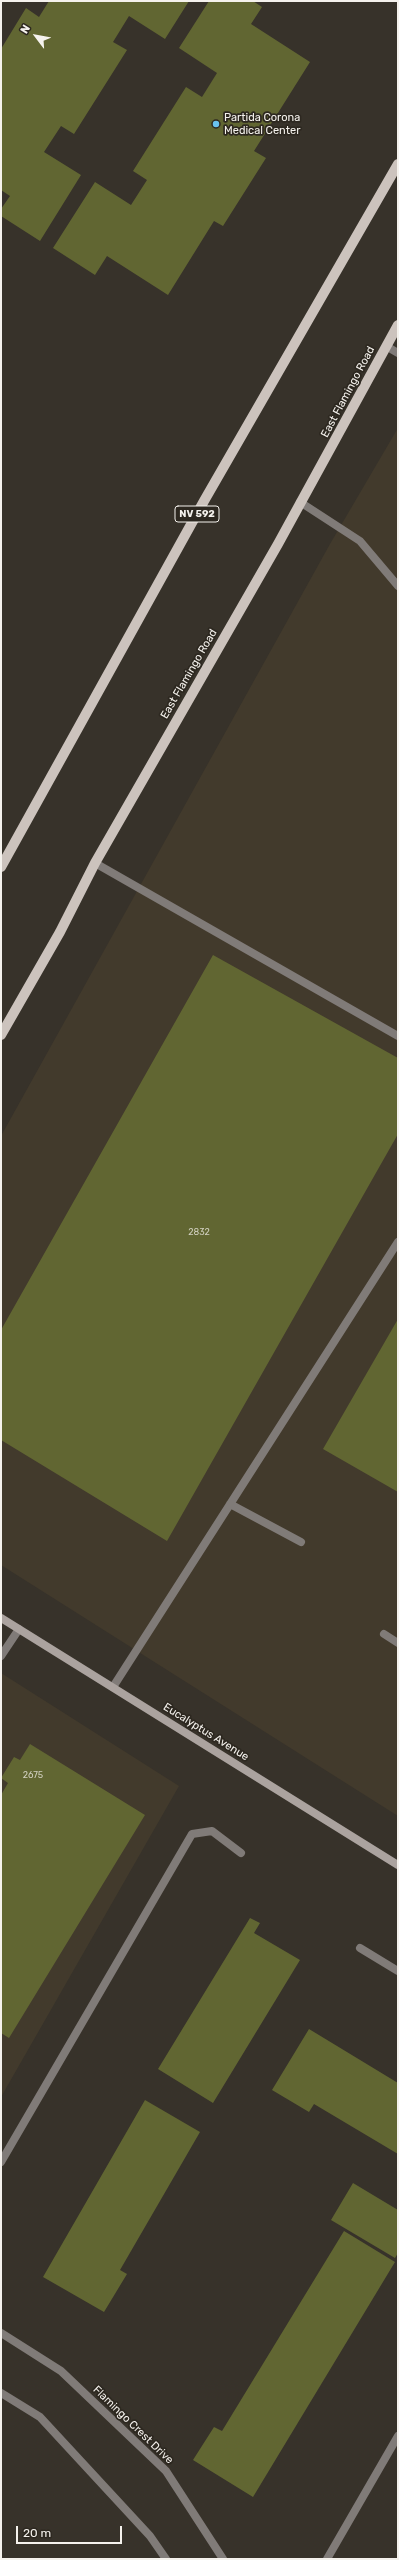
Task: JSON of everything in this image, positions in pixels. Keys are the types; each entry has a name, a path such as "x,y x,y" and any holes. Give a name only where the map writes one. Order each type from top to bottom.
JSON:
{"main road":[{"name":"NV 592","path":"1,867 204,501 398,164"},
{"name":"East Flamingo Road","path":"1,1035 60,932 95,863 300,502 398,325"}],"street":[{"path":"386,346 398,353"},
{"path":"300,502 360,541 398,586"},
{"path":"95,863 398,1036"},
{"path":"113,1687 398,1242"},
{"path":"230,1504 300,1542"},
{"name":"Eucalyptus Avenue","path":"1,1618 398,1865"},
{"path":"1,1656 19,1629"},
{"path":"384,1634 398,1643"},
{"path":"1,2162 192,1834 212,1831 241,1853"},
{"path":"360,1948 398,1971"},
{"name":"Flamingo Crest Drive","path":"1,2333 61,2371 166,2471 223,2559"},
{"path":"1,2393 40,2417 150,2536 166,2559"},
{"path":"327,2559 398,2436"}],"shaded area":[{"path":"398,428 398,1816 1,1565 1,1136 330,544"},
{"path":"1,1673 179,1786 1,2097"}],"building":[{"path":"49,1 189,1 165,39 129,16 113,42 127,50 74,134 61,126 44,152 81,175 40,241 1,216 1,209 10,196 1,190 1,49 26,8 39,17"},
{"name":"Partida Corona Medical Center","path":"209,1 253,1 262,7 251,24 310,62 254,151 266,158 223,226 214,221 168,295 107,256 95,275 53,248 95,182 131,205 147,180 133,171 186,87 202,97 217,73 179,48"},
{"path":"213,955 398,1058 398,1134 167,1541 1,1440 1,1330"},
{"path":"398,1319 398,1492 323,1449"},
{"path":"30,1744 145,1815 9,2038 1,2033 1,1795 8,1783 1,1778 14,1757 20,1760"},
{"path":"250,1918 260,1923 254,1933 300,1960 213,2103 158,2069"},
{"path":"309,2029 398,2083 398,2154 314,2104 309,2112 272,2090"},
{"path":"145,2100 200,2132 120,2270 127,2274 104,2312 43,2277"},
{"path":"353,2183 398,2210 398,2253 395,2258 331,2220"},
{"path":"344,2231 395,2262 253,2497 193,2460 214,2427 222,2431"}],"place":[{"name":"Partida Corona Medical Center","path":"216,124"}]}
